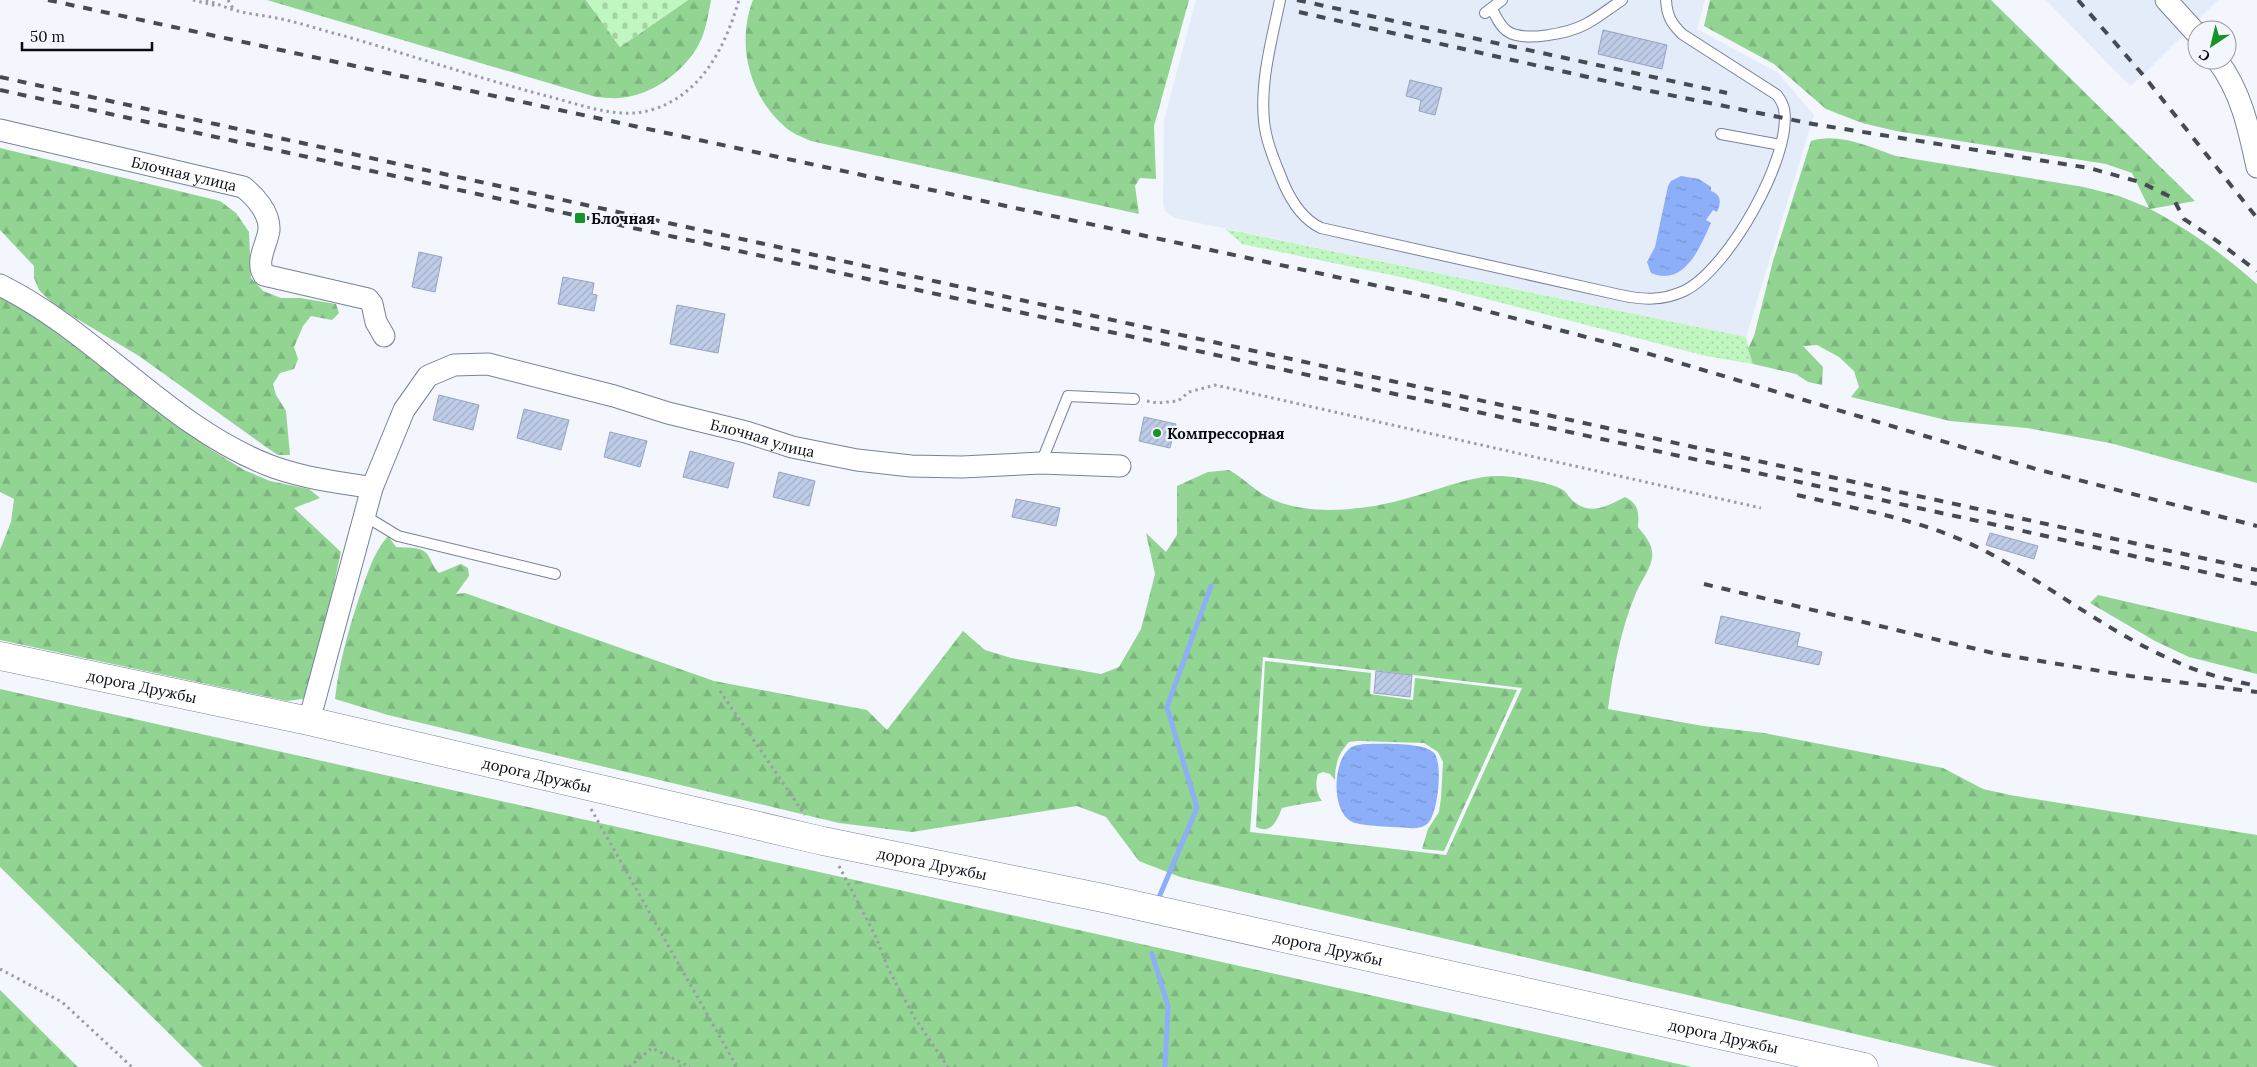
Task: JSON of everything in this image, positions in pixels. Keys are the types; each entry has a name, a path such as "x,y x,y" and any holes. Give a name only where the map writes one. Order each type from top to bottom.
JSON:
{"main road":[{"name":"дорога Дружбы","path":"0,656 309,721 823,841 1103,898 1864,1067"}],"street":[{"path":"2166,0 2187,23"},
{"path":"2224,70 2234,86 2243,111 2257,167"},
{"name":"Блочная улица","path":"0,130 243,187 256,197 269,228 261,256 261,269 264,276 368,299 372,304 376,322 384,336"},
{"path":"0,285 43,309 174,409 226,444 288,472 372,488 309,721"},
{"name":"Блочная улица","path":"372,488 404,410 419,386 428,376 454,364 488,364 614,396 668,413 746,432 792,446 857,460 911,466 962,467 1041,463 1120,466"}],"lane":[{"path":"1280,0 1263,94 1266,133 1272,156 1302,216 1321,228 1642,299 1664,298 1685,290 1702,278 1725,254 1767,185 1781,145 1784,130 1784,109 1777,95 1682,34 1666,14 1666,0"},
{"path":"1502,0 1488,11 1509,32 1524,36 1561,32 1580,26 1622,0"},
{"path":"1721,134 1781,145"},
{"path":"1041,463 1068,396 1134,399"},
{"path":"365,516 398,536 555,574"}],"path":[{"path":"193,0 289,21 489,80 598,109 637,113 652,110 683,93 709,69 723,46 739,0"},
{"path":"206,0 235,10"},
{"path":"228,0 235,10"},
{"path":"1134,399 1157,403 1178,401 1189,392 1215,385 1761,508"},
{"path":"720,691 837,862 876,935 888,968 914,1017 948,1067"},
{"path":"590,806 737,1067"},
{"path":"0,969 62,1002 132,1067"},
{"path":"629,1067 652,1048 690,1067"}],"shaded area":[{"path":"1196,0 1705,0 1697,29 1778,73 1814,115 1746,337 1175,218 1165,211 1163,202 1164,120"},
{"path":"2046,0 2218,0 2198,20 2187,20 2187,31 2130,86"}],"green space":[{"path":"267,0 586,0 620,47 688,0 711,0 699,44 693,54 676,73 643,93 613,98 596,97"},
{"path":"586,0 688,0 620,47"},
{"path":"753,0 1189,0 1154,126 1156,179 1140,178 1135,186 1139,214 811,141 793,133 772,113 762,99 754,84 749,68 746,34"},
{"path":"1710,0 1991,0 2195,201 2150,209 2206,244 2257,284 2257,483 2110,443 2027,428 1950,421 1851,397 1859,387 1854,371 1839,357 1817,345 1803,346 1823,367 1822,385 1808,382 1796,374 1753,364 1748,349 1754,336 1773,261 1811,141 1832,138 1843,139 1896,156 2084,187 2119,196 2149,208 2132,173 2106,164 1896,131 1862,123 1826,109 1774,64 1704,26"},
{"path":"0,148 220,201 236,213 249,232 251,278 263,291 281,298 300,298 336,304 339,313 332,320 311,316 303,326 294,347 298,359 294,369 280,373 273,384 276,395 286,411 290,455 278,455 139,356 54,305 39,290 34,278 34,266 0,230"},
{"path":"1225,229 1746,337 1753,364 1706,356 1410,279 1242,244"},
{"path":"0,296 63,334 181,429 210,449 244,470 270,481 309,489 320,498 294,508 341,552 310,694 302,699 287,701 0,640 0,550 11,522 14,499 0,492"},
{"path":"1229,470 1269,498 1292,506 1309,509 1346,509 1382,505 1468,480 1490,476 1533,480 1558,487 1566,492 1573,501 1586,508 1599,508 1625,497 1636,506 1638,527 1652,549 1652,558 1626,621 1615,665 1608,709 1703,726 1764,733 1943,768 1983,789 2010,795 2257,835 2257,1067 1997,1067 1180,877 1139,861 1106,817 1077,806 912,832 839,823 388,715 335,699 341,660 367,573 382,543 388,536 396,547 414,548 425,552 439,573 461,564 468,568 469,576 456,594 465,593 714,681 867,710 887,730 963,631 985,650 1011,658 1101,674 1119,667 1141,629 1155,574 1146,533 1166,552 1177,535 1177,486 1208,472","holes":["1263,657 1522,688 1446,855 1250,832"]},
{"path":"2098,595 2257,632 2257,674 2189,657 2155,641 2090,603"},
{"path":"1265,661 1371,673 1370,694 1413,700 1415,678 1517,690 1444,851 1422,849 1428,829 1439,812 1443,762 1438,752 1424,743 1349,742 1338,760 1335,780 1330,774 1323,772 1318,774 1318,795 1322,801 1282,808 1276,821 1270,828 1262,829 1256,827"},
{"path":"0,689 1692,1067 203,1067 0,867"},
{"path":"0,990 78,1067 0,1067"}],"water":[{"path":"1681,176 1699,179 1711,187 1711,191 1719,197 1720,202 1717,212 1713,210 1706,220 1711,223 1702,243 1690,262 1682,270 1663,276 1651,273 1647,262 1655,247 1668,186 1671,181"},
{"path":"1365,744 1410,745 1433,752 1436,757 1439,776 1437,800 1431,819 1427,824 1414,828 1371,825 1352,822 1345,816 1340,808 1336,787 1339,766 1350,748"}],"building":[{"path":"1603,30 1667,45 1662,69 1598,54"},
{"path":"1410,80 1442,88 1435,115 1419,111 1421,100 1406,96"},
{"path":"419,252 442,257 435,292 412,287"},
{"path":"563,277 594,283 592,294 597,295 594,311 558,304"},
{"path":"677,305 725,314 718,353 670,344"},
{"path":"439,395 479,405 473,430 433,420"},
{"path":"524,409 569,420 561,450 517,438"},
{"name":"Компрессорная","path":"1144,417 1176,424 1170,448 1139,441"},
{"path":"610,432 647,441 640,467 604,457"},
{"path":"690,451 734,463 728,488 683,477"},
{"path":"779,472 815,481 809,506 773,497"},
{"path":"1016,499 1060,508 1056,526 1012,517"},
{"path":"1990,533 2038,546 2034,559 1986,545"},
{"path":"1721,616 1800,633 1797,646 1822,652 1819,665 1715,643"},
{"path":"1376,671 1412,675 1410,697 1374,693"}],"waterway":[{"path":"1157,902 1197,808 1167,707 1211,586"},
{"path":"1152,954 1168,1006 1165,1067"}],"railway":[{"path":"48,0 1448,301 1636,350 2036,469 2257,526"},
{"path":"1297,0 1727,93"},
{"path":"2078,0 2143,75 2257,218"},
{"path":"1299,12 1650,91 1813,124 2089,168 2140,182 2173,198 2184,219 2257,271"},
{"path":"0,77 2257,570"},
{"path":"0,90 2010,528 2257,584"},
{"path":"1797,495 1915,523 1961,540 2007,563 2103,623 2152,650 2196,670 2257,686"},
{"path":"1704,584 1993,653 2130,676 2257,692"}],"place":[{"name":"Блочная","path":"580,218"},
{"name":"Компрессорная","path":"1157,433"}]}
